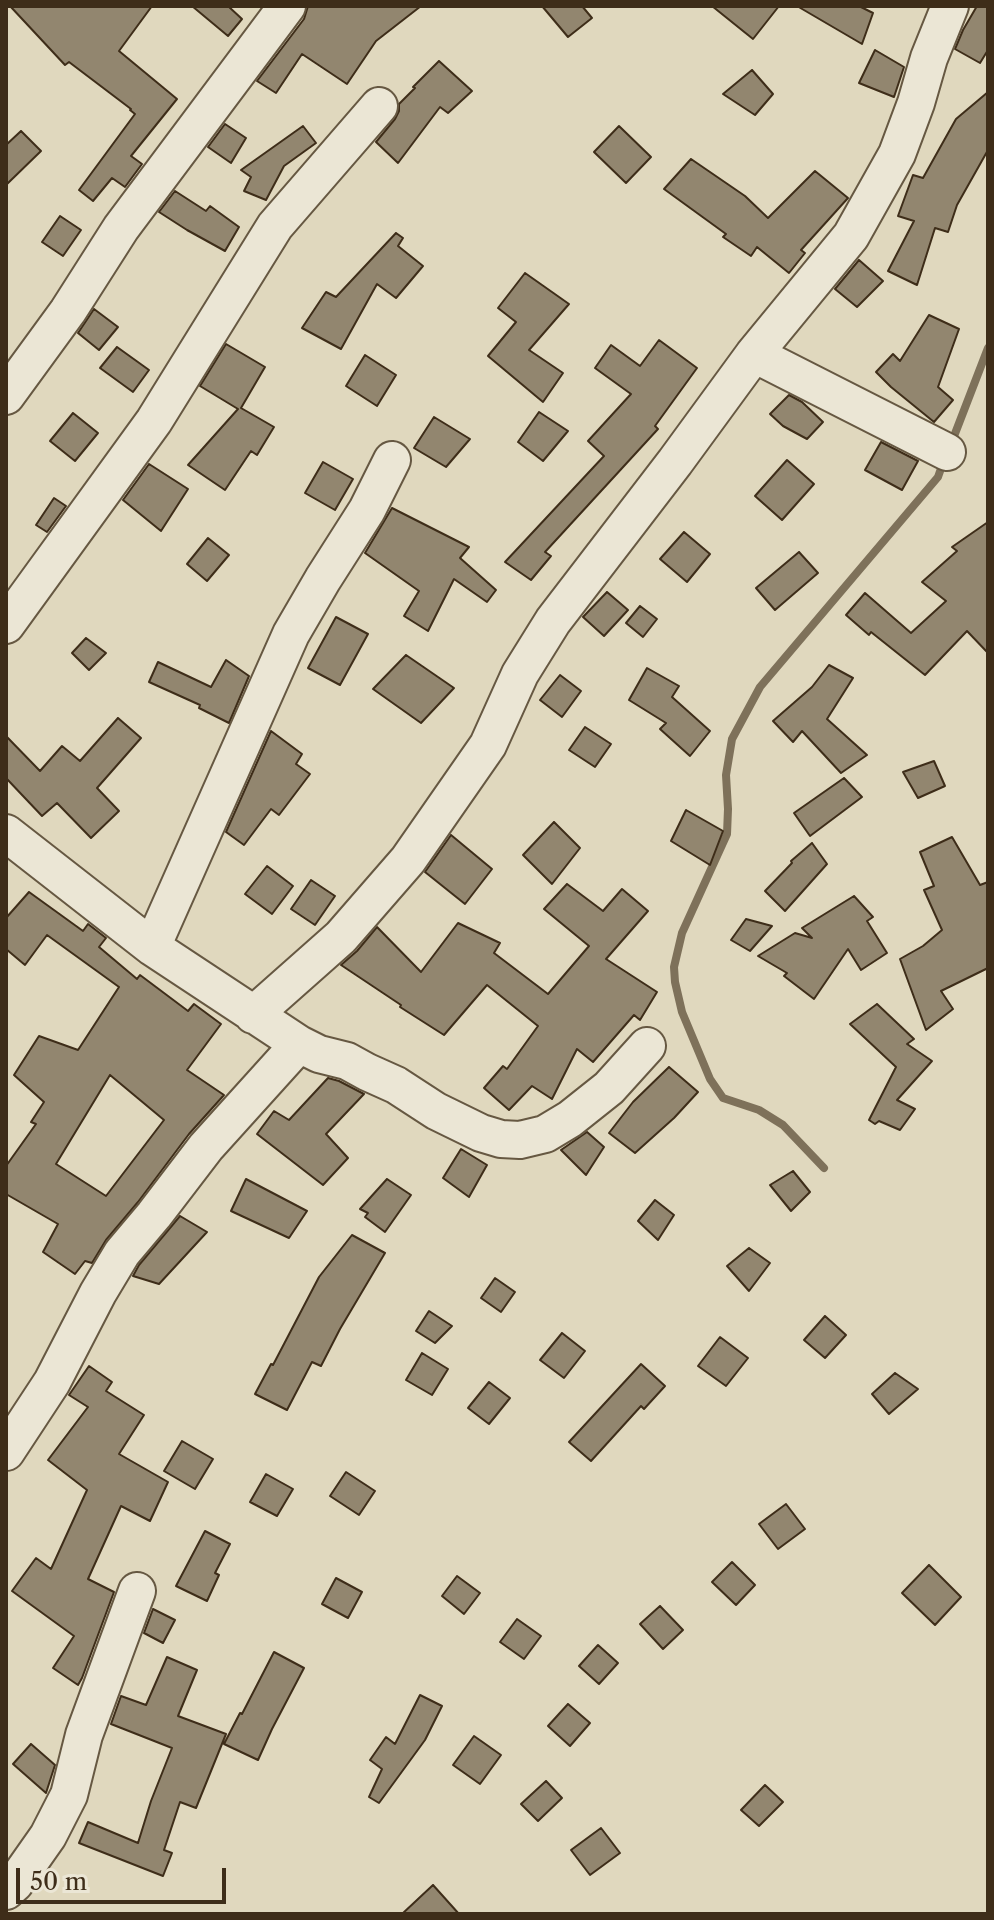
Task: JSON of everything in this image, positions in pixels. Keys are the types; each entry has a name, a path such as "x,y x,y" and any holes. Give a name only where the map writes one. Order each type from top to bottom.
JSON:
{"street":[{"path":"6,396 68,311 121,228 287,6"},
{"path":"253,1015 341,937 408,860 488,745 520,674 553,621 754,354 851,236 897,154 950,6"},
{"path":"6,625 154,421 275,226 379,106"},
{"path":"754,354 947,452"},
{"path":"152,947 291,634 367,510 392,460"},
{"path":"6,833 152,947 253,1015 299,1044 319,1054 347,1061 481,1133 520,1140 545,1134 570,1119 609,1088 647,1046"},
{"path":"6,1452 52,1382 122,1253 206,1147 299,1044"},
{"path":"6,1891 48,1836 69,1795 84,1735 137,1591"}],"building":[{"path":"10,6 152,6 119,51 177,99 131,156 142,164 125,187 112,178 93,201 79,190 135,114 69,62 65,65"},
{"path":"192,6 228,6 242,19 228,36"},
{"path":"308,6 421,6 376,41 347,84 302,54 276,93 257,81 304,19"},
{"path":"542,6 582,6 592,18 568,37"},
{"path":"712,6 779,6 753,39"},
{"path":"797,6 859,6 873,13 862,44"},
{"path":"977,6 988,6 988,50 980,63 955,49"},
{"path":"875,50 904,67 894,97 859,83"},
{"path":"439,61 472,91 448,113 440,107 398,163 376,142 395,119 399,104"},
{"path":"752,70 773,94 755,115 723,94"},
{"path":"988,92 988,150 957,205 948,232 935,228 917,285 888,271 914,221 898,216 913,175 923,178 956,119"},
{"path":"225,124 246,138 231,163 208,147"},
{"path":"303,126 316,143 284,166 266,200 244,191 251,177 241,170"},
{"path":"619,126 651,157 626,183 594,152"},
{"path":"21,131 41,151 6,185 6,145"},
{"path":"691,159 745,196 768,218 815,171 848,198 801,250 805,253 789,273 757,247 751,256 664,189"},
{"path":"175,191 206,211 210,206 239,227 225,251 159,212"},
{"path":"60,216 81,230 63,256 42,242"},
{"path":"396,233 403,238 398,246 423,266 396,298 377,284 341,349 302,328 326,292 336,297"},
{"path":"859,260 883,281 857,307 835,289"},
{"path":"525,273 569,304 529,350 563,373 543,402 488,356 516,322 498,308"},
{"path":"94,309 118,327 99,350 78,333"},
{"path":"929,315 959,329 938,387 953,400 934,422 876,372 893,354 900,361"},
{"path":"659,340 697,368 655,426 658,429 545,552 551,556 531,580 505,562 604,456 588,441 631,394 595,368 611,345 640,366"},
{"path":"226,344 265,367 241,408 274,427 257,455 251,451 225,490 188,465 238,409 200,386"},
{"path":"117,347 149,370 133,392 100,368"},
{"path":"365,355 396,375 377,406 346,386"},
{"path":"789,395 802,402 823,422 807,439 783,426 770,414"},
{"path":"539,412 568,431 543,461 518,442"},
{"path":"73,413 98,433 75,461 50,441"},
{"path":"434,417 470,439 446,467 414,448"},
{"path":"881,442 918,461 902,490 865,470"},
{"path":"787,460 814,484 782,520 755,496"},
{"path":"323,462 353,479 335,510 305,493"},
{"path":"149,464 188,489 161,531 123,500"},
{"path":"54,498 66,506 47,532 36,525"},
{"path":"392,508 469,547 460,558 496,590 487,602 454,579 428,631 404,616 419,591 365,553"},
{"path":"988,522 988,653 967,631 925,675 846,615 865,593 911,633 946,601 922,582 957,551 952,547"},
{"path":"684,532 710,554 687,582 660,559"},
{"path":"208,538 229,555 207,581 187,564"},
{"path":"799,552 818,573 775,610 756,588"},
{"path":"607,592 628,610 604,636 583,617"},
{"path":"640,606 657,619 643,637 626,623"},
{"path":"336,617 368,634 340,685 308,668"},
{"path":"86,638 106,653 89,670 72,653"},
{"path":"406,655 454,688 421,723 373,689"},
{"path":"226,660 249,676 229,723 199,708 200,705 149,682 158,662 211,687"},
{"path":"829,665 853,678 827,719 867,755 841,773 802,731 793,742 773,721 812,687"},
{"path":"647,668 679,686 672,697 710,731 690,756 660,729 666,723 629,700"},
{"path":"560,675 581,691 562,717 540,700"},
{"path":"118,718 141,738 97,788 119,811 91,838 57,803 42,816 6,778 6,736 40,771 62,746 80,761"},
{"path":"585,727 611,744 595,767 569,750"},
{"path":"271,731 302,754 296,764 310,774 279,815 271,809 244,845 226,832"},
{"path":"934,761 945,786 918,798 903,772"},
{"path":"844,778 862,797 810,836 794,813"},
{"path":"686,810 723,831 710,865 671,841"},
{"path":"554,822 580,848 552,884 523,855"},
{"path":"451,835 492,869 465,904 425,872"},
{"path":"952,837 980,885 988,882 988,968 941,991 953,1009 926,1030 900,959 942,930 924,890 934,886 920,852"},
{"path":"812,843 827,864 785,911 765,891 791,861"},
{"path":"267,866 293,886 272,914 245,894"},
{"path":"311,880 335,896 315,925 291,909"},
{"path":"567,884 603,911 622,889 648,911 606,959 657,992 640,1020 634,1015 593,1062 577,1049 552,1099 532,1086 509,1110 484,1088 503,1066 507,1069 538,1026 487,985 444,1035 341,965 377,927 421,972 458,923 500,943 494,953 548,994 589,946 544,909"},
{"path":"29,892 83,931 88,924 106,938 99,947 137,979 140,975 188,1011 194,1004 221,1024 187,1070 224,1095 189,1134 106,1240 92,1263 85,1261 75,1274 43,1252 58,1224 6,1194 6,1166 36,1124 31,1122 44,1102 14,1075 39,1036 78,1050 119,987 47,935 25,965 6,949 6,918","holes":["110,1075 164,1120 106,1196 56,1164"]},
{"path":"854,896 873,917 867,921 887,953 861,970 848,949 814,999 784,976 787,973 758,956 795,933 812,938 802,928"},
{"path":"746,919 772,926 750,951 731,940"},
{"path":"877,1004 914,1039 907,1044 932,1061 897,1100 915,1109 900,1130 869,1120 896,1067 850,1024"},
{"path":"669,1067 698,1092 635,1153 609,1133 633,1102"},
{"path":"328,1078 364,1094 326,1134 348,1158 323,1185 257,1134 274,1111 289,1120"},
{"path":"587,1132 604,1147 586,1175 561,1150"},
{"path":"461,1149 487,1165 469,1197 443,1178"},
{"path":"793,1171 810,1192 791,1211 770,1185"},
{"path":"246,1179 307,1211 289,1238 231,1211"},
{"path":"387,1179 411,1195 385,1232 365,1217 368,1213 360,1209"},
{"path":"655,1200 674,1215 658,1240 638,1221"},
{"path":"180,1216 207,1232 159,1284 133,1276 139,1265"},
{"path":"352,1235 385,1253 321,1366 312,1362 287,1410 255,1394 319,1277"},
{"path":"749,1248 770,1263 749,1291 727,1266"},
{"path":"495,1278 515,1292 501,1312 481,1298"},
{"path":"429,1311 452,1326 435,1343 416,1331"},
{"path":"825,1316 846,1335 825,1358 804,1340"},
{"path":"562,1333 585,1351 564,1378 540,1360"},
{"path":"720,1337 748,1358 726,1386 698,1366"},
{"path":"422,1353 448,1369 432,1395 406,1380"},
{"path":"641,1364 665,1386 644,1409 641,1406 591,1461 569,1442"},
{"path":"89,1366 112,1382 106,1391 144,1415 119,1454 168,1482 150,1521 121,1506 88,1579 114,1592 78,1685 53,1668 74,1636 12,1591 36,1558 51,1569 87,1490 48,1460 88,1407 69,1395"},
{"path":"895,1373 918,1389 889,1414 872,1394"},
{"path":"489,1382 510,1398 489,1424 468,1408"},
{"path":"182,1441 213,1459 195,1489 164,1471"},
{"path":"346,1472 375,1491 359,1515 330,1496"},
{"path":"266,1474 293,1489 277,1516 250,1502"},
{"path":"786,1504 805,1529 778,1549 759,1524"},
{"path":"205,1531 230,1544 215,1573 219,1575 207,1601 176,1586"},
{"path":"732,1562 755,1585 736,1605 712,1582"},
{"path":"929,1565 961,1597 935,1625 902,1593"},
{"path":"457,1576 480,1593 464,1614 442,1596"},
{"path":"336,1578 362,1592 348,1618 322,1604"},
{"path":"660,1606 683,1630 663,1649 640,1624"},
{"path":"153,1609 175,1620 163,1643 144,1633"},
{"path":"517,1619 541,1636 524,1659 500,1642"},
{"path":"598,1645 618,1663 599,1684 579,1666"},
{"path":"274,1652 304,1668 258,1760 224,1744"},
{"path":"167,1657 197,1670 178,1716 226,1734 196,1808 180,1802 164,1850 172,1853 163,1876 79,1843 88,1822 138,1843 172,1748 111,1724 121,1696 146,1705"},
{"path":"420,1695 442,1706 425,1740 379,1803 369,1797 382,1769 370,1760 386,1737 395,1744"},
{"path":"568,1704 590,1723 570,1746 548,1726"},
{"path":"474,1736 501,1755 480,1784 453,1765"},
{"path":"31,1744 55,1765 46,1793 13,1764"},
{"path":"546,1781 562,1798 538,1821 521,1804"},
{"path":"765,1785 783,1802 759,1826 741,1810"},
{"path":"601,1828 620,1853 590,1875 571,1850"},
{"path":"433,1885 459,1914 402,1914"}],"waterway":[{"path":"951,444 988,348"},
{"path":"824,1168 783,1125 759,1110 723,1098 710,1079 682,1012 674,967 682,933 727,834 726,775 732,739 760,687 938,477 944,460"}]}
